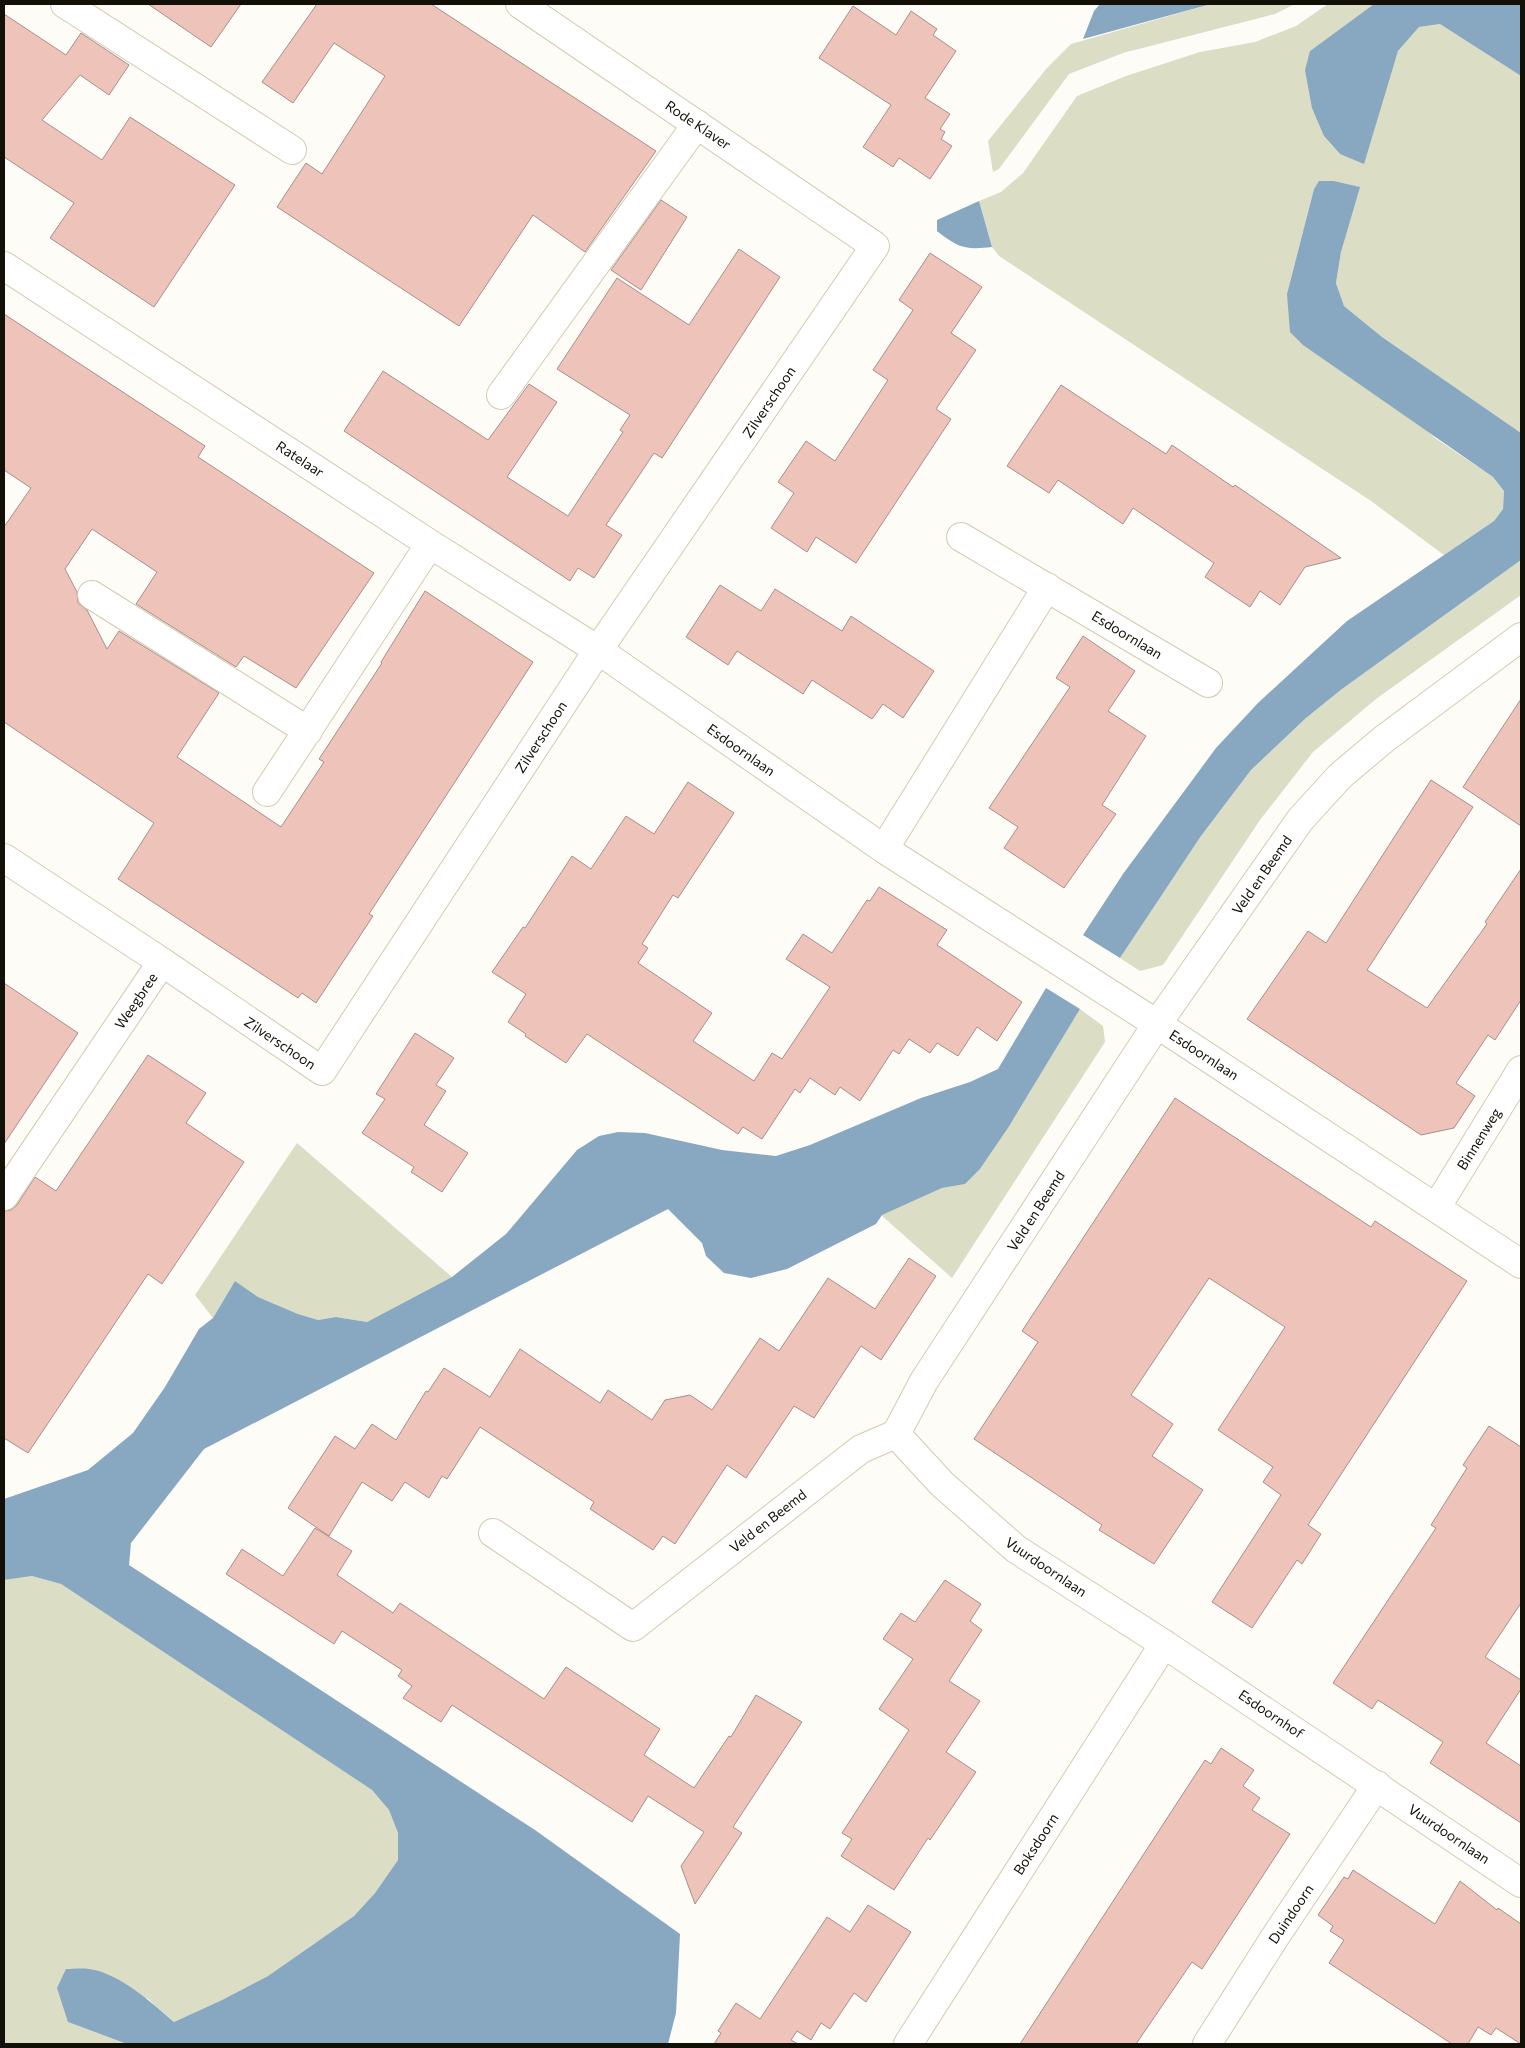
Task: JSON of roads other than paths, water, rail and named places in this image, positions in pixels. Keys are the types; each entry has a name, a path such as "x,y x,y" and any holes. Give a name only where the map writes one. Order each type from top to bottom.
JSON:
{"street":[{"path":"65,4 292,150"},
{"name":"Rode Klaver","path":"520,4 875,246"},
{"path":"501,395 697,124"},
{"name":"Zilverschoon","path":"162,962 322,1071 598,650 875,246"},
{"name":"Ratelaar","path":"4,266 430,544 598,650"},
{"name":"Esdoornlaan","path":"961,537 1208,683"},
{"path":"267,792 430,544"},
{"path":"884,849 1047,587"},
{"path":"92,595 308,731"},
{"name":"Veld en Beemd","path":"493,1533 633,1626 861,1449 896,1434 924,1382 1157,1024 1300,820 1340,776 1384,739 1521,637"},
{"name":"Esdoornlaan","path":"598,650 884,849 1157,1024 1521,1264"},
{"name":"Weegbree","path":"4,858 162,962 4,1196"},
{"name":"Binnenweg","path":"1436,1208 1521,1070"},
{"name":"Vuurdoornlaan","path":"896,1434 942,1484 1016,1549 1164,1644"},
{"name":"Esdoornhof","path":"1164,1644 1378,1785"},
{"name":"Boksdoorn","path":"908,2044 1164,1644"},
{"name":"Vuurdoornlaan","path":"1378,1785 1521,1883"},
{"name":"Duindoorn","path":"1207,2044 1275,1937 1378,1785"}],"water":[{"path":"1100,4 1211,4 1083,39 1094,11"},
{"path":"1374,4 1521,4 1521,76 1440,24 1419,27 1398,51 1364,164 1340,154 1324,136 1312,108 1305,70 1310,51"},
{"path":"1319,181 1334,181 1360,187 1341,252 1336,283 1344,306 1382,337 1521,433 1521,560 1342,689 1306,718 1251,770 1201,836 1120,958 1083,935 1123,874 1216,748 1258,703 1347,621 1494,521 1503,509 1504,491 1493,477 1303,345 1290,332 1287,294 1314,189"},
{"path":"979,201 992,247 963,247 937,231 937,220"},
{"path":"1046,988 1080,1009 1008,1128 980,1169 965,1184 942,1188 882,1215 876,1224 787,1269 751,1278 724,1273 706,1256 702,1243 668,1209 204,1449 131,1543 129,1565 535,1830 680,1934 676,2013 668,2044 127,2044 68,2022 57,1988 66,1969 89,1969 112,1976 134,1990 174,2022 268,1976 354,1916 375,1893 398,1860 398,1833 389,1810 372,1790 61,1584 32,1576 4,1580 4,1499 88,1470 133,1433 165,1387 199,1329 213,1318 235,1281 258,1297 298,1314 318,1320 336,1317 367,1322 452,1277 506,1234 577,1150 599,1136 618,1132 645,1133 722,1150 776,1156 810,1145 921,1098 970,1082 998,1069"}]}
